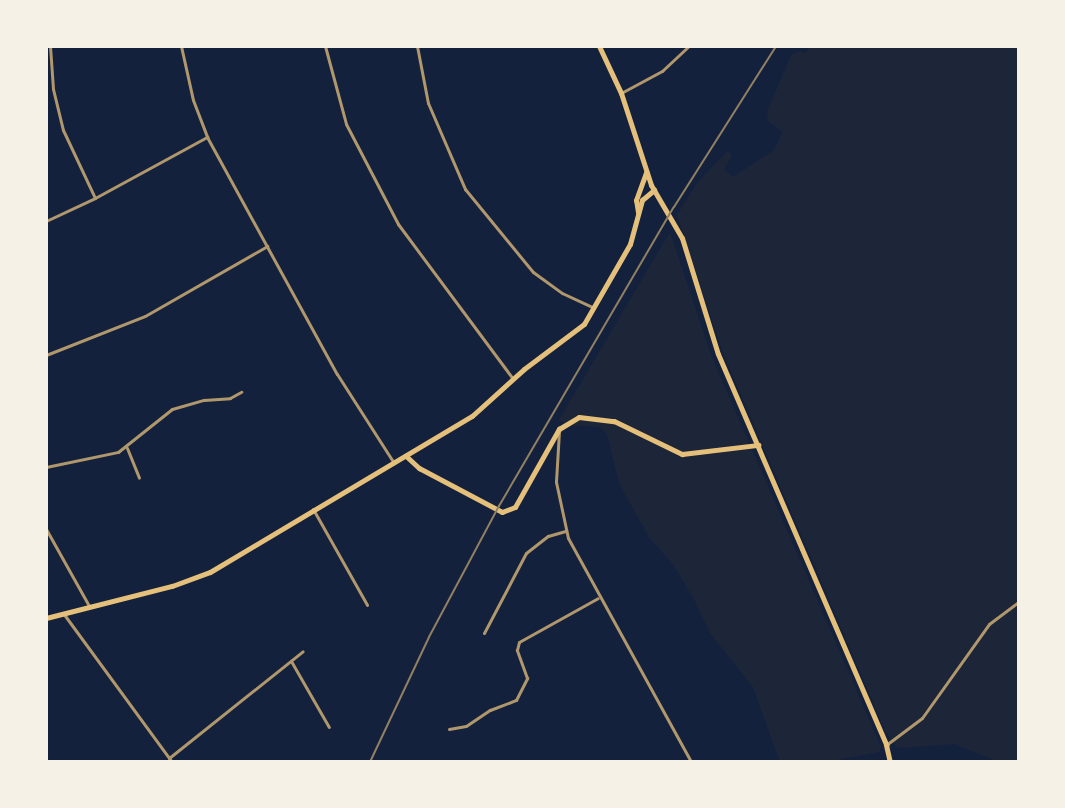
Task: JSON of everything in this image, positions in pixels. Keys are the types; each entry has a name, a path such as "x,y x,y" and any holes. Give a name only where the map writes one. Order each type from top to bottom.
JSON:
{"main road":[{"path":"599,46 621,93 646,172 681,236 718,354 886,745 890,762"},
{"path":"638,213 636,200 646,172"},
{"path":"46,618 197,578 472,416 513,379 584,324 630,244 645,196 654,190"},
{"path":"406,456 419,468 502,512 515,507 559,429 571,419 590,416 614,421 682,454 758,445"}],"street":[{"path":"50,46 53,89 63,130 95,198"},
{"path":"181,46 193,100 207,137 337,374 394,463"},
{"path":"325,46 346,124 398,224 513,379"},
{"path":"417,46 428,103 465,189 533,272 562,293 595,309"},
{"path":"621,93 662,71 689,46"},
{"path":"46,221 207,137"},
{"path":"46,355 145,316 267,246"},
{"path":"46,467 127,447 172,409 194,401 230,398 241,392"},
{"path":"559,429 556,482 566,531 598,598 691,762"},
{"path":"127,447 139,478"},
{"path":"313,509 367,605"},
{"path":"46,529 89,606"},
{"path":"484,633 512,586 526,553 548,536 566,531"},
{"path":"449,729 466,726 495,707 516,700 527,678 517,650 519,642 598,598"},
{"path":"886,745 922,718 989,624 1019,601"},
{"path":"63,613 170,760 303,651"},
{"path":"291,660 329,727"}],"shaded area":[{"path":"810,46 1019,46 1019,762 999,762 955,744 897,748 885,730 723,353 677,215 697,183 728,150 732,155 724,169 733,177 774,150 783,132 768,121 767,112 791,55 800,51 806,53"},
{"path":"670,232 711,355 881,747 879,752 826,762 780,762 753,687 710,633 673,564 650,539 619,483 607,434 599,427 567,425 559,420"}],"railway":[{"path":"370,762 429,637 499,506 674,207 776,46"}]}
